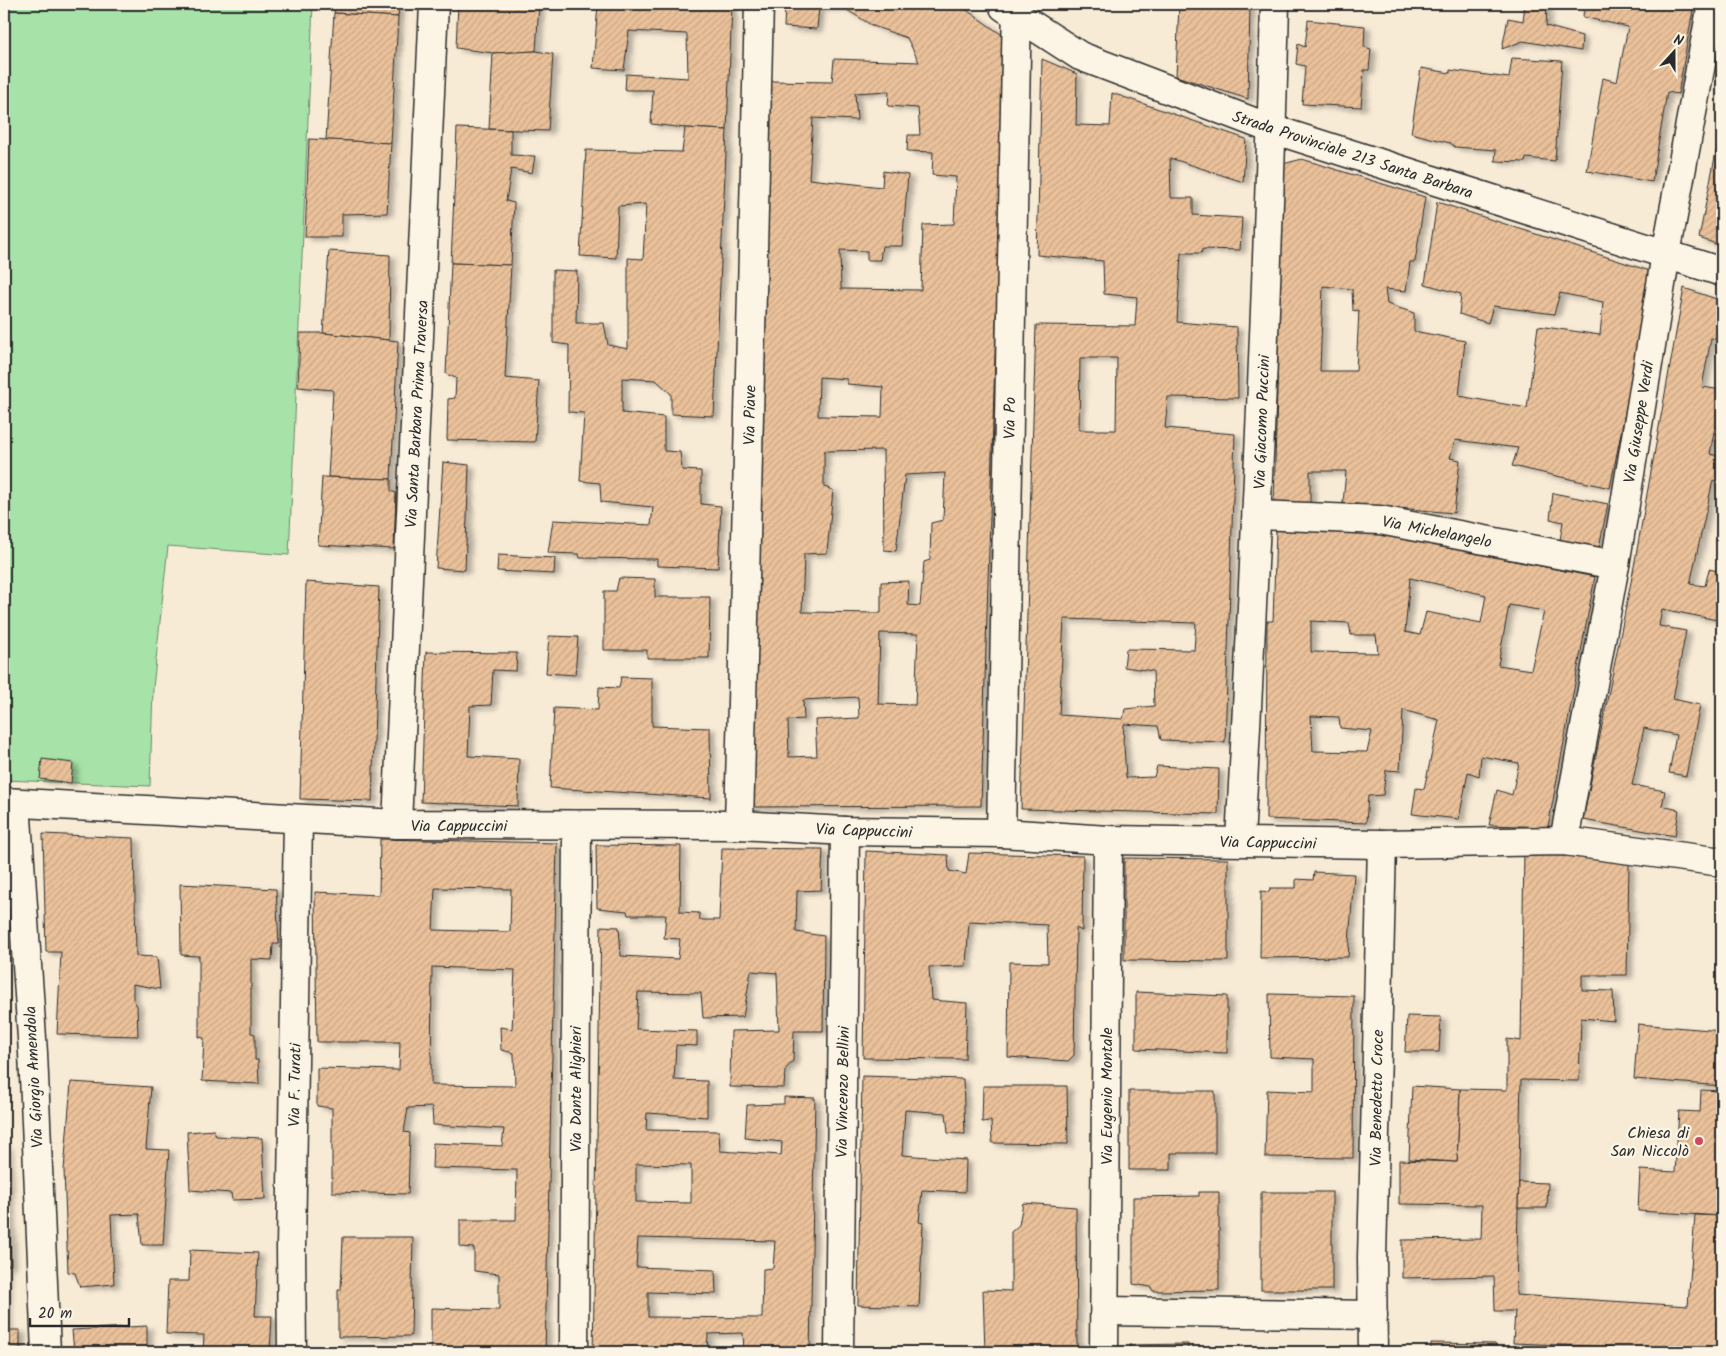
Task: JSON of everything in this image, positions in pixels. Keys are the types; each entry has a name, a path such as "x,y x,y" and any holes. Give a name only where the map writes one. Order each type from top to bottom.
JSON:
{"street":[{"name":"Via Santa Barbara Prima Traversa","path":"397,824 434,4"},
{"name":"Via Piave","path":"739,825 759,4"},
{"name":"Via Giacomo Puccini","path":"1240,841 1257,514 1275,4"},
{"name":"Via Giuseppe Verdi","path":"1564,841 1616,566 1666,254 1712,4"},
{"name":"Strada Provinciale 213 Santa Barbara","path":"1011,8 1080,56 1272,130 1722,272"},
{"name":"Via Po","path":"1001,833 1011,8"},
{"name":"Via Michelangelo","path":"1257,514 1380,520 1616,566"},
{"name":"Via Cappuccini","path":"10,803 397,824 739,825 845,831 1001,833 1108,840 1382,844 1564,841 1722,862"},
{"name":"Via Giorgio Amendola","path":"10,803 33,1053 46,1352"},
{"name":"Via F. Turati","path":"292,1352 291,1247 298,819"},
{"name":"Via Dante Alighieri","path":"574,1352 577,825"},
{"name":"Via Vincenzo Bellini","path":"839,1352 845,831"},
{"name":"Via Eugenio Montale","path":"1104,1352 1108,840"},
{"name":"Via Benedetto Croce","path":"1373,1352 1372,1258 1382,844"},
{"path":"1105,1311 1373,1315"}],"green space":[{"path":"4,4 313,4 289,555 168,546 153,688 150,786 4,780"}],"building":[{"path":"335,4 399,4 398,17 334,13"},
{"path":"458,4 539,4 536,51 493,53 456,48"},
{"path":"598,4 732,4 727,130 651,124 653,90 625,90 626,74 688,78 687,34 629,31 624,70 593,68"},
{"path":"785,4 958,4 1005,37 981,806 749,807 768,81 832,82 834,59 919,62 907,38 873,26 842,7 819,7 817,29 784,27","holes":["889,91 888,106 918,108 920,135 908,135 907,151 933,152 932,175 956,177 954,224 923,225 921,290 841,289 840,250 867,251 867,260 880,260 882,246 902,246 908,175 883,171 882,187 809,179 813,118 857,120 855,93","819,377 847,379 847,384 883,387 882,417 818,416","883,450 884,550 896,551 905,475 945,473 943,520 931,523 930,560 924,562 920,606 908,605 909,581 881,582 881,613 802,612 804,554 827,553 833,490 824,487 824,451","880,633 918,634 915,705 878,704","858,697 859,718 815,720 817,756 789,757 788,720 804,719 803,700"]},
{"path":"1179,4 1250,4 1248,99 1176,76"},
{"path":"1525,4 1547,4 1546,26 1582,36 1581,51 1523,41 1502,49 1508,18 1523,21"},
{"path":"1584,4 1694,4 1678,94 1667,92 1652,182 1587,171 1603,78 1617,82 1628,27 1583,17"},
{"path":"334,13 398,17 391,143 326,140"},
{"path":"1308,20 1365,26 1364,47 1371,49 1369,70 1364,70 1361,107 1302,104 1305,66 1296,64 1298,44 1305,47"},
{"path":"536,51 553,54 548,131 489,129 493,53"},
{"path":"1512,58 1562,61 1555,161 1526,158 1525,162 1495,161 1496,150 1455,147 1450,143 1411,133 1421,68 1450,73 1450,70 1509,78"},
{"path":"1042,59 1077,74 1076,125 1110,126 1112,93 1246,139 1243,182 1170,158 1171,198 1193,198 1193,215 1242,218 1240,250 1203,249 1201,253 1181,253 1177,322 1237,327 1238,398 1168,397 1165,428 1235,434 1225,742 1161,740 1158,726 1124,724 1123,744 1126,778 1154,777 1157,766 1219,769 1218,814 1021,809 1036,325 1135,326 1137,297 1104,294 1103,261 1037,255","holes":["1080,358 1117,358 1116,430 1079,430","1064,619 1196,623 1194,650 1126,649 1124,667 1153,671 1154,706 1125,709 1123,719 1059,715"]},
{"path":"1722,121 1722,246 1699,238"},
{"path":"457,128 511,130 511,155 535,156 532,173 511,169 506,201 514,203 511,265 451,263"},
{"path":"685,128 727,130 714,416 671,414 671,394 656,380 622,378 622,413 664,417 664,451 680,452 682,470 701,471 701,504 721,506 718,568 657,566 657,559 580,558 579,554 548,553 553,520 651,525 653,507 601,502 600,483 580,481 584,413 568,412 569,345 553,343 553,270 577,271 576,323 604,323 608,345 628,349 628,258 643,259 646,204 618,206 616,258 580,256 586,150 682,152"},
{"path":"309,139 391,143 387,213 342,214 342,237 305,237"},
{"path":"1302,159 1425,197 1415,262 1410,262 1406,291 1385,289 1387,304 1414,313 1414,331 1465,341 1459,396 1527,408 1538,326 1600,335 1603,302 1560,293 1554,314 1493,306 1488,323 1459,314 1461,294 1425,284 1437,202 1653,272 1610,488 1512,466 1518,448 1455,440 1450,458 1460,460 1454,513 1343,503 1346,471 1310,471 1310,506 1274,503 1283,164","holes":["1323,286 1352,289 1353,311 1359,310 1356,371 1320,371"]},
{"path":"329,251 390,255 389,340 323,333"},
{"path":"451,263 511,265 505,378 539,381 535,442 447,440 448,399 455,398 456,378 446,374"},
{"path":"1684,288 1722,301 1722,340 1711,338 1702,387 1722,390 1722,429 1715,427 1710,454 1722,457 1722,475 1720,483 1713,480 1690,584 1705,586 1709,569 1722,572 1722,593 1717,620 1662,609 1659,626 1686,631 1673,699 1700,705 1686,776 1669,773 1676,735 1644,728 1632,785 1665,791 1662,806 1679,810 1675,836 1583,820 1633,572"},
{"path":"300,333 323,333 398,341 391,479 328,477 333,390 298,387"},
{"path":"443,462 469,465 465,570 436,568"},
{"path":"322,477 391,479 391,491 396,493 394,549 318,545"},
{"path":"1553,493 1608,504 1599,547 1560,540 1563,522 1550,519"},
{"path":"1276,530 1384,533 1499,554 1500,558 1595,577 1548,827 1489,825 1497,790 1512,795 1519,763 1481,756 1479,776 1468,772 1459,819 1412,814 1416,788 1424,789 1439,720 1403,710 1400,771 1386,770 1383,795 1368,796 1366,823 1266,819 1267,621 1273,621","holes":["1410,578 1486,595 1481,623 1426,612 1420,635 1405,632","1509,605 1544,611 1531,670 1498,665","1311,621 1349,623 1351,635 1376,635 1378,653 1311,652","1311,716 1339,717 1340,728 1372,731 1367,752 1313,751"]},
{"path":"498,555 555,558 554,574 497,571"},
{"path":"619,578 655,579 655,597 710,597 709,658 647,658 647,650 604,650 604,591 616,591"},
{"path":"306,582 379,587 372,801 300,799"},
{"path":"549,636 578,637 575,675 546,673"},
{"path":"426,652 517,653 516,671 493,670 491,705 470,706 468,756 519,759 518,806 421,802"},
{"path":"621,677 652,678 652,726 710,728 711,798 550,788 554,708 598,710 599,687 619,688"},
{"path":"42,759 73,763 71,783 40,779"},
{"path":"43,834 134,838 136,956 157,957 160,989 133,984 133,999 137,1006 138,1036 57,1034 61,952 46,952"},
{"path":"380,839 557,843 545,1352 431,1352 431,1308 499,1310 499,1274 474,1271 474,1248 460,1247 460,1220 516,1220 517,1170 432,1168 433,1143 502,1146 504,1129 433,1125 432,1107 408,1108 404,1132 410,1133 408,1194 332,1192 332,1108 317,1106 317,1068 399,1070 400,1042 317,1042 315,892 379,895","holes":["435,888 511,889 510,932 433,930","432,967 515,970 512,1029 500,1027 501,1050 514,1053 515,1086 431,1085"]},
{"path":"596,845 681,846 680,912 699,913 700,920 719,920 722,848 823,849 821,890 797,891 796,932 824,936 823,1031 794,1031 793,1061 785,1070 784,1088 730,1087 731,1031 779,1030 777,973 751,971 743,1017 703,1018 701,993 638,992 636,1029 697,1031 697,1046 676,1045 674,1080 707,1081 707,1117 647,1113 646,1130 719,1131 720,1151 781,1155 782,1142 745,1138 747,1105 784,1104 784,1097 815,1098 810,1352 744,1352 743,1333 708,1334 707,1352 593,1352 601,926 619,927 621,956 678,959 680,939 664,938 666,915 628,915 627,911 597,908","holes":["636,1164 691,1165 691,1203 636,1202","638,1238 775,1241 773,1268 763,1269 762,1318 648,1317 648,1292 716,1294 715,1270 636,1267"]},
{"path":"1524,849 1629,864 1627,975 1582,975 1582,990 1613,991 1614,1021 1581,1018 1579,1081 1521,1080 1516,1295 1688,1306 1695,1215 1722,1216 1722,1352 1610,1352 1611,1347 1513,1343 1515,1311 1495,1311 1494,1276 1402,1278 1402,1240 1481,1239 1482,1205 1399,1204 1399,1160 1457,1162 1460,1089 1507,1090 1507,1039 1521,1041"},
{"path":"866,851 948,855 949,871 966,874 969,853 1083,856 1082,931 1076,928 1074,1055 1068,1061 1008,1057 1009,962 1048,963 1047,925 969,921 966,966 929,967 931,1000 967,1003 965,1059 863,1058"},
{"path":"1124,858 1228,859 1228,961 1124,960"},
{"path":"1314,872 1354,874 1348,957 1260,958 1261,891 1269,892 1270,888 1296,888 1296,879 1313,880"},
{"path":"180,884 276,889 279,944 273,944 272,960 251,959 251,1033 255,1034 255,1060 258,1060 259,1084 202,1081 204,1038 199,1037 199,956 181,955"},
{"path":"1136,992 1227,996 1227,1053 1136,1049"},
{"path":"1269,994 1354,996 1353,1158 1265,1157 1267,1090 1314,1092 1314,1059 1270,1057"},
{"path":"1407,1016 1441,1017 1439,1052 1405,1052"},
{"path":"1638,1024 1722,1031 1722,1086 1634,1079"},
{"path":"862,1076 963,1079 965,1134 948,1133 946,1113 905,1110 902,1155 966,1160 965,1192 922,1190 919,1222 923,1223 919,1307 858,1305"},
{"path":"71,1082 151,1087 146,1149 169,1150 163,1245 142,1245 139,1214 111,1215 114,1284 80,1287 75,1273 68,1272 64,1170"},
{"path":"983,1086 1067,1086 1068,1144 992,1143 991,1121 982,1122"},
{"path":"1412,1086 1460,1089 1457,1162 1409,1159"},
{"name":"Chiesa di San Niccolò","path":"1701,1090 1722,1091 1722,1216 1638,1211 1640,1170 1675,1172 1679,1111 1700,1112"},
{"path":"1129,1091 1215,1091 1215,1153 1171,1153 1171,1170 1129,1170"},
{"path":"214,1130 216,1136 262,1138 265,1199 232,1200 231,1193 190,1190 187,1132"},
{"path":"4,1146 7,1146 11,1265 6,1265 7,1330 20,1330 20,1352 4,1352"},
{"path":"1519,1182 1548,1183 1547,1208 1518,1208"},
{"path":"1199,1192 1219,1192 1219,1290 1153,1291 1151,1287 1133,1284 1133,1197 1199,1196"},
{"path":"1261,1192 1332,1192 1332,1290 1261,1290"},
{"path":"1023,1203 1076,1207 1077,1349 1037,1348 1037,1352 985,1352 983,1290 1011,1291 1011,1232 1019,1225"},
{"path":"343,1237 413,1237 411,1336 338,1337 338,1290 341,1290"},
{"path":"190,1250 258,1253 255,1316 272,1316 270,1352 203,1352 204,1335 166,1334 168,1281 189,1281"},
{"path":"147,1326 147,1352 74,1352 72,1330"},
{"path":"1431,1343 1495,1344 1495,1352 1431,1352"},
{"path":"1188,1344 1188,1352 1130,1352 1130,1345"}],"place":[{"name":"Chiesa di San Niccolò","path":"1699,1141"}]}
